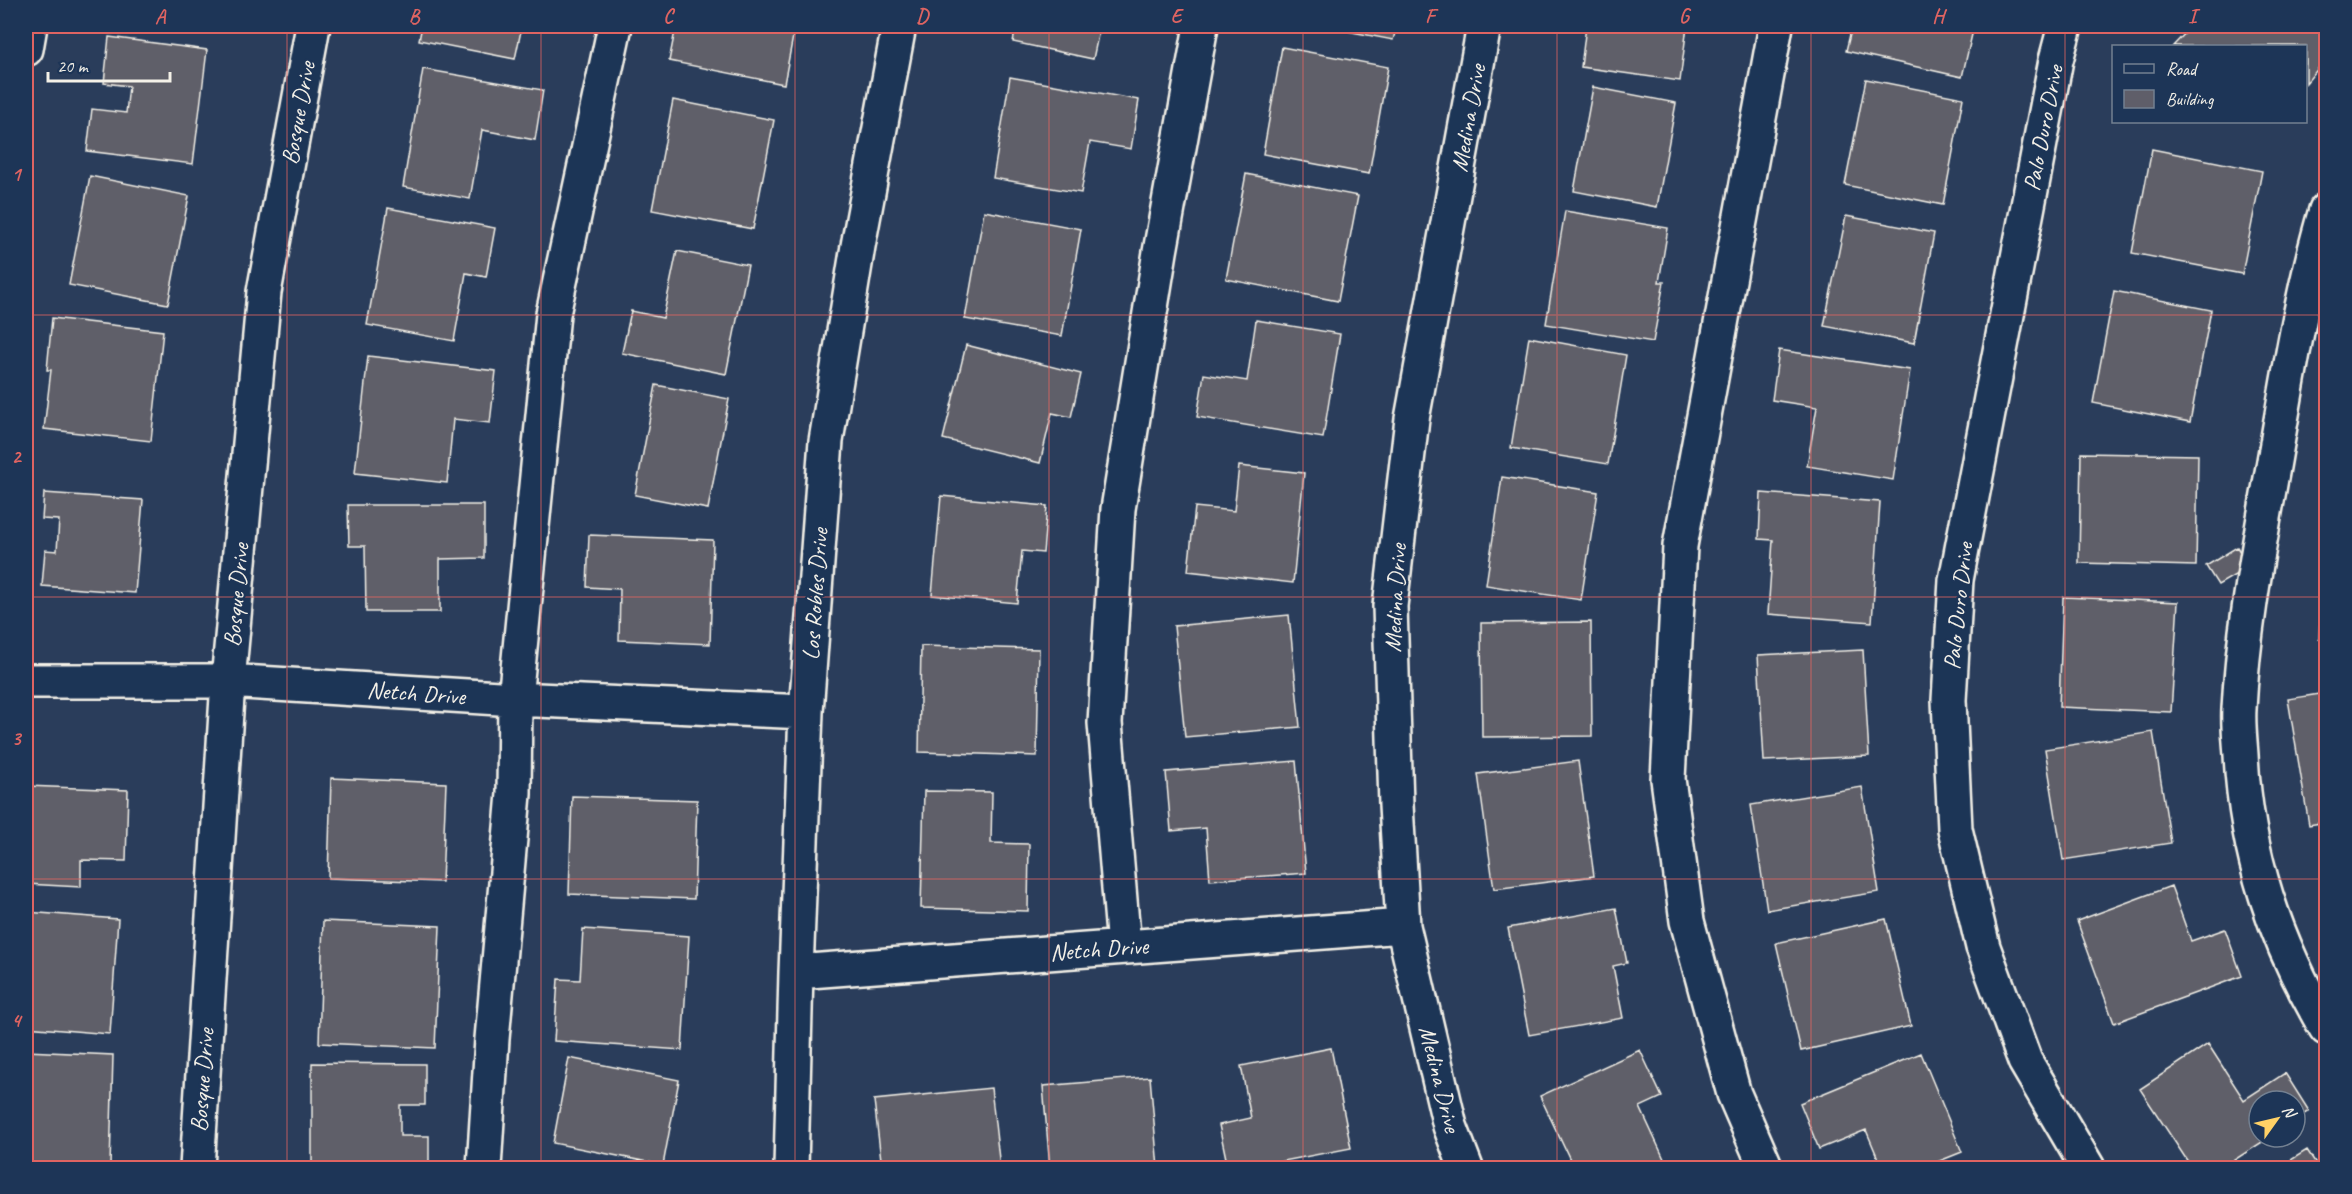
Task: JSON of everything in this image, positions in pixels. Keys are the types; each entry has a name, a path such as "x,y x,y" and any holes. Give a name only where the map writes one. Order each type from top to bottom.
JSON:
{"street":[{"path":"26,49 30,26"},
{"name":"Bosque Drive","path":"197,1168 228,681 264,292 313,26"},
{"path":"484,1168 492,1038 514,794 515,699 553,314 615,26"},
{"name":"Los Robles Drive","path":"791,1168 795,972 806,712 826,441 858,246 899,26"},
{"path":"1124,947 1105,723 1118,509 1160,252 1201,26"},
{"name":"Medina Drive","path":"1466,1168 1450,1126 1403,926 1396,805 1390,606 1412,419 1485,26"},
{"path":"1766,1168 1734,1094 1687,921 1668,779 1680,546 1776,26"},
{"name":"Palo Duro Drive","path":"2065,26 2056,60 1956,580 1949,700 1955,829 1983,947 2025,1061 2088,1168"},
{"path":"2326,210 2306,283 2296,336 2245,635 2239,712 2243,799 2258,869 2277,930 2304,989 2326,1028"},
{"name":"Netch Drive","path":"26,681 228,681 515,699 806,712"},
{"name":"Netch Drive","path":"795,972 1403,926"}],"building":[{"path":"188,26 215,26 214,31"},
{"path":"422,26 522,26 515,59 419,40"},
{"path":"676,26 795,26 784,84 669,61"},
{"path":"1016,26 1100,26 1093,59 1013,42"},
{"path":"1321,26 1397,26 1393,40"},
{"path":"1586,26 1687,26 1680,81 1581,67"},
{"path":"1852,26 1974,26 1962,77 1846,51"},
{"path":"2192,26 2314,26 2326,37 2326,59 2307,82 2307,45 2174,45"},
{"path":"109,37 207,50 193,164 87,151 92,109 126,113 129,86 104,83"},
{"path":"1282,47 1388,67 1369,174 1263,154"},
{"path":"423,69 543,90 535,140 482,130 470,199 403,187"},
{"path":"1010,77 1139,100 1131,149 1090,142 1081,193 993,178"},
{"path":"1866,79 1963,98 1943,205 1845,185"},
{"path":"1593,87 1676,103 1657,207 1574,191"},
{"path":"673,100 774,120 753,229 652,210"},
{"path":"2152,149 2262,171 2242,274 2132,253"},
{"path":"1246,174 1358,196 1338,301 1226,279"},
{"path":"90,176 189,196 168,304 69,285"},
{"path":"388,208 495,228 486,277 466,273 454,341 367,325"},
{"path":"984,211 1081,229 1062,336 965,319"},
{"path":"1565,211 1668,228 1659,282 1664,282 1653,342 1546,324"},
{"path":"1846,216 1934,233 1914,343 1824,326"},
{"path":"677,251 748,265 726,374 622,353 631,311 663,318"},
{"path":"2114,291 2211,310 2190,422 2093,403"},
{"path":"52,318 163,331 151,441 44,429 51,370 47,370"},
{"path":"1256,320 1340,334 1323,438 1197,417 1204,374 1247,381"},
{"path":"1529,337 1626,355 1608,464 1511,448"},
{"path":"966,345 1081,374 1071,417 1052,413 1040,463 943,439"},
{"path":"1779,350 1910,370 1893,480 1807,466 1817,407 1772,400"},
{"path":"368,356 496,371 490,423 453,419 447,483 355,473"},
{"path":"656,385 729,399 708,509 635,495"},
{"path":"2081,453 2198,455 2196,566 2079,563"},
{"path":"1239,466 1304,473 1293,583 1188,571 1195,507 1234,511"},
{"path":"1502,477 1598,492 1581,600 1486,585"},
{"path":"44,493 143,500 135,593 42,586 45,550 57,551 59,520 42,519"},
{"path":"1761,493 1880,502 1872,622 1768,614 1773,540 1759,539"},
{"path":"941,496 1047,506 1043,553 1022,551 1017,603 932,595"},
{"path":"348,505 484,505 484,558 440,559 440,612 366,612 365,546 349,546"},
{"path":"2326,513 2326,640 2319,639"},
{"path":"589,535 713,540 710,644 619,640 620,589 587,587"},
{"path":"2237,547 2249,567 2218,585 2206,566"},
{"path":"2063,597 2178,602 2171,712 2059,707"},
{"path":"1289,615 1300,727 1185,737 1174,626"},
{"path":"1591,622 1592,736 1482,737 1481,623"},
{"path":"921,646 1039,649 1037,756 919,752"},
{"path":"1863,650 1869,756 1764,761 1758,655"},
{"path":"2326,693 2326,822 2309,825 2288,699"},
{"path":"2153,732 2171,843 2063,860 2045,749"},
{"path":"1296,761 1306,873 1210,880 1206,828 1171,831 1166,772"},
{"path":"1578,761 1594,876 1494,889 1478,774"},
{"path":"331,778 446,783 442,882 328,878"},
{"path":"26,786 128,790 126,861 81,860 81,887 26,884"},
{"path":"1862,787 1879,892 1767,910 1751,805"},
{"path":"924,791 992,792 991,843 1029,844 1028,911 921,908"},
{"path":"572,796 697,800 694,899 569,894"},
{"path":"2171,886 2191,941 2225,929 2242,976 2114,1023 2077,921"},
{"path":"1616,908 1627,963 1613,966 1623,1018 1529,1035 1508,928"},
{"path":"26,912 118,919 110,1034 26,1027"},
{"path":"1886,919 1911,1026 1801,1051 1776,943"},
{"path":"323,921 440,926 435,1048 319,1043"},
{"path":"583,929 689,936 682,1050 554,1041 558,979 580,980"},
{"path":"2208,1044 2244,1100 2247,1098 2247,1149 2251,1149 2222,1168 2192,1168 2140,1089"},
{"path":"1331,1048 1351,1148 1247,1168 1228,1168 1219,1125 1251,1118 1241,1066"},
{"path":"1640,1050 1662,1097 1640,1107 1665,1161 1648,1168 1574,1168 1540,1096"},
{"path":"26,1051 113,1055 110,1166 26,1163"},
{"path":"1921,1053 1962,1152 1922,1168 1882,1168 1866,1130 1819,1149 1800,1103"},
{"path":"569,1058 679,1080 663,1165 553,1143"},
{"path":"312,1063 425,1064 425,1105 400,1105 400,1136 429,1136 429,1168 312,1168"},
{"path":"2285,1073 2295,1089 2261,1089"},
{"path":"1150,1077 1158,1168 1050,1168 1043,1086"},
{"path":"991,1088 1000,1168 882,1168 874,1100"},
{"path":"2307,1150 2319,1168 2278,1168"}]}
